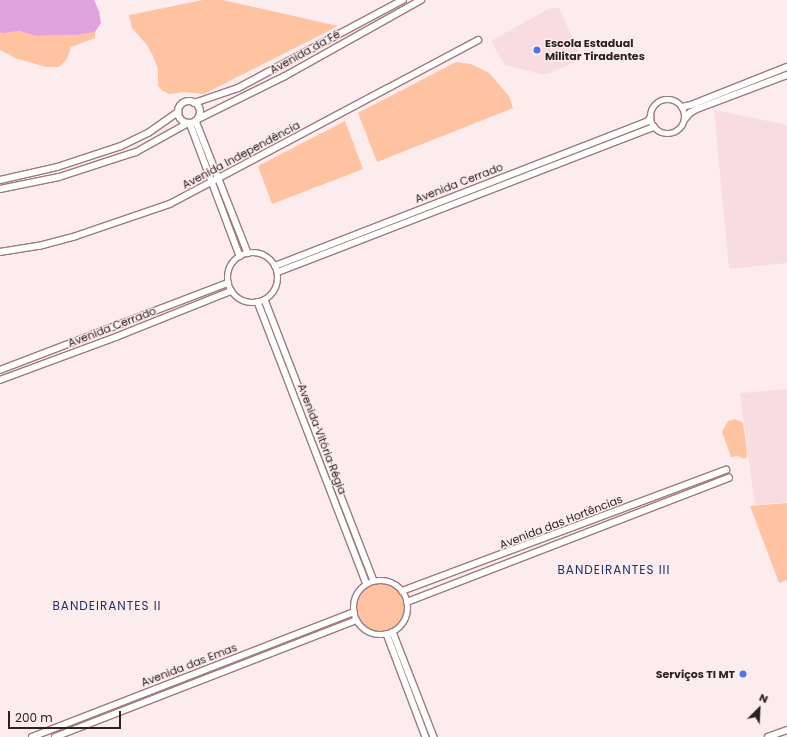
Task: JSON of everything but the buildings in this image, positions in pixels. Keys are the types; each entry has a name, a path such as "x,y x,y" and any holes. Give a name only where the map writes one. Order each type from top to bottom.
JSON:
{"main road":[{"name":"Avenida da Fé","path":"194,103 238,88 403,0"},
{"name":"Avenida da Fé","path":"0,189 59,177 136,152 285,76 421,0"},
{"path":"184,102 194,103 199,110 193,122 181,120 178,112 179,107 184,102"},
{"path":"0,180 57,167 121,146 148,133 178,112"}],"street":[{"name":"Avenida Independência","path":"0,252 39,246 76,236 156,210 184,198 213,181 478,40"},
{"path":"682,107 691,106 787,68"},
{"path":"685,119 682,107 674,101 662,101 654,106 650,118 654,127 661,133 674,133 681,128 685,119 697,109 787,76"},
{"name":"Avenida Cerrado","path":"275,266 648,121 650,118"},
{"path":"193,122 219,178 248,253"},
{"path":"193,122 240,256"},
{"name":"Avenida Cerrado","path":"278,272 654,127"},
{"path":"248,253 262,254 270,259 275,266 278,272 278,279 275,291 265,300 258,302 243,301 231,290 228,282 230,267 240,256 248,253"},
{"name":"Avenida Cerrado","path":"0,370 228,282"},
{"name":"Avenida Cerrado","path":"0,380 116,337 231,290"},
{"name":"Avenida Vitória Régia","path":"265,300 374,581"},
{"name":"Avenida Vitória Régia","path":"258,302 367,584"},
{"name":"Avenida das Hortências","path":"402,591 726,470"},
{"name":"Avenida das Hortências","path":"407,602 729,478"},
{"path":"374,581 390,582 402,591 407,602 407,614 404,621 393,632 387,634 380,635 366,630 356,620 354,612 356,596 367,584 374,581"},
{"name":"Avenida das Emas","path":"32,737 354,612"},
{"name":"Avenida das Emas","path":"55,737 356,620"},
{"path":"393,632 434,737"},
{"path":"387,634 426,737"},
{"path":"768,737 787,730"}],"shaded area":[{"path":"0,0 94,0 99,11 101,23 95,32 77,35 36,36 19,31 4,33 0,32"},
{"path":"203,0 223,0 338,26 204,94 184,92 169,94 158,86 158,69 153,56 147,45 132,28 129,15"},
{"name":"Escola Estadual Militar Tiradentes","path":"550,8 559,8 582,59 545,75 505,65 491,41"},
{"path":"19,31 36,36 77,35 95,32 95,38 71,47 67,59 59,67 46,67 15,58 0,50 0,32"},
{"path":"456,62 471,64 489,73 509,96 513,108 377,162 358,113"},
{"path":"714,110 787,125 787,263 729,269"},
{"path":"345,121 363,169 272,204 258,166"},
{"path":"787,389 787,502 755,505 740,393"},
{"path":"735,419 743,423 747,451 747,457 744,459 738,456 731,457 722,432 728,421"},
{"path":"787,503 787,580 779,583 750,506"},
{"path":"376,583 386,583 399,590 406,603 406,613 399,626 386,633 376,633 367,629 360,622 356,613 356,603 360,594 367,587"}],"place":[{"name":"Escola Estadual Militar Tiradentes","path":"537,50"},
{"name":"Serviços TI MT","path":"743,674"}],"district":[{"name":"BANDEIRANTES III","path":"614,570"},
{"name":"BANDEIRANTES II","path":"107,606"}]}
